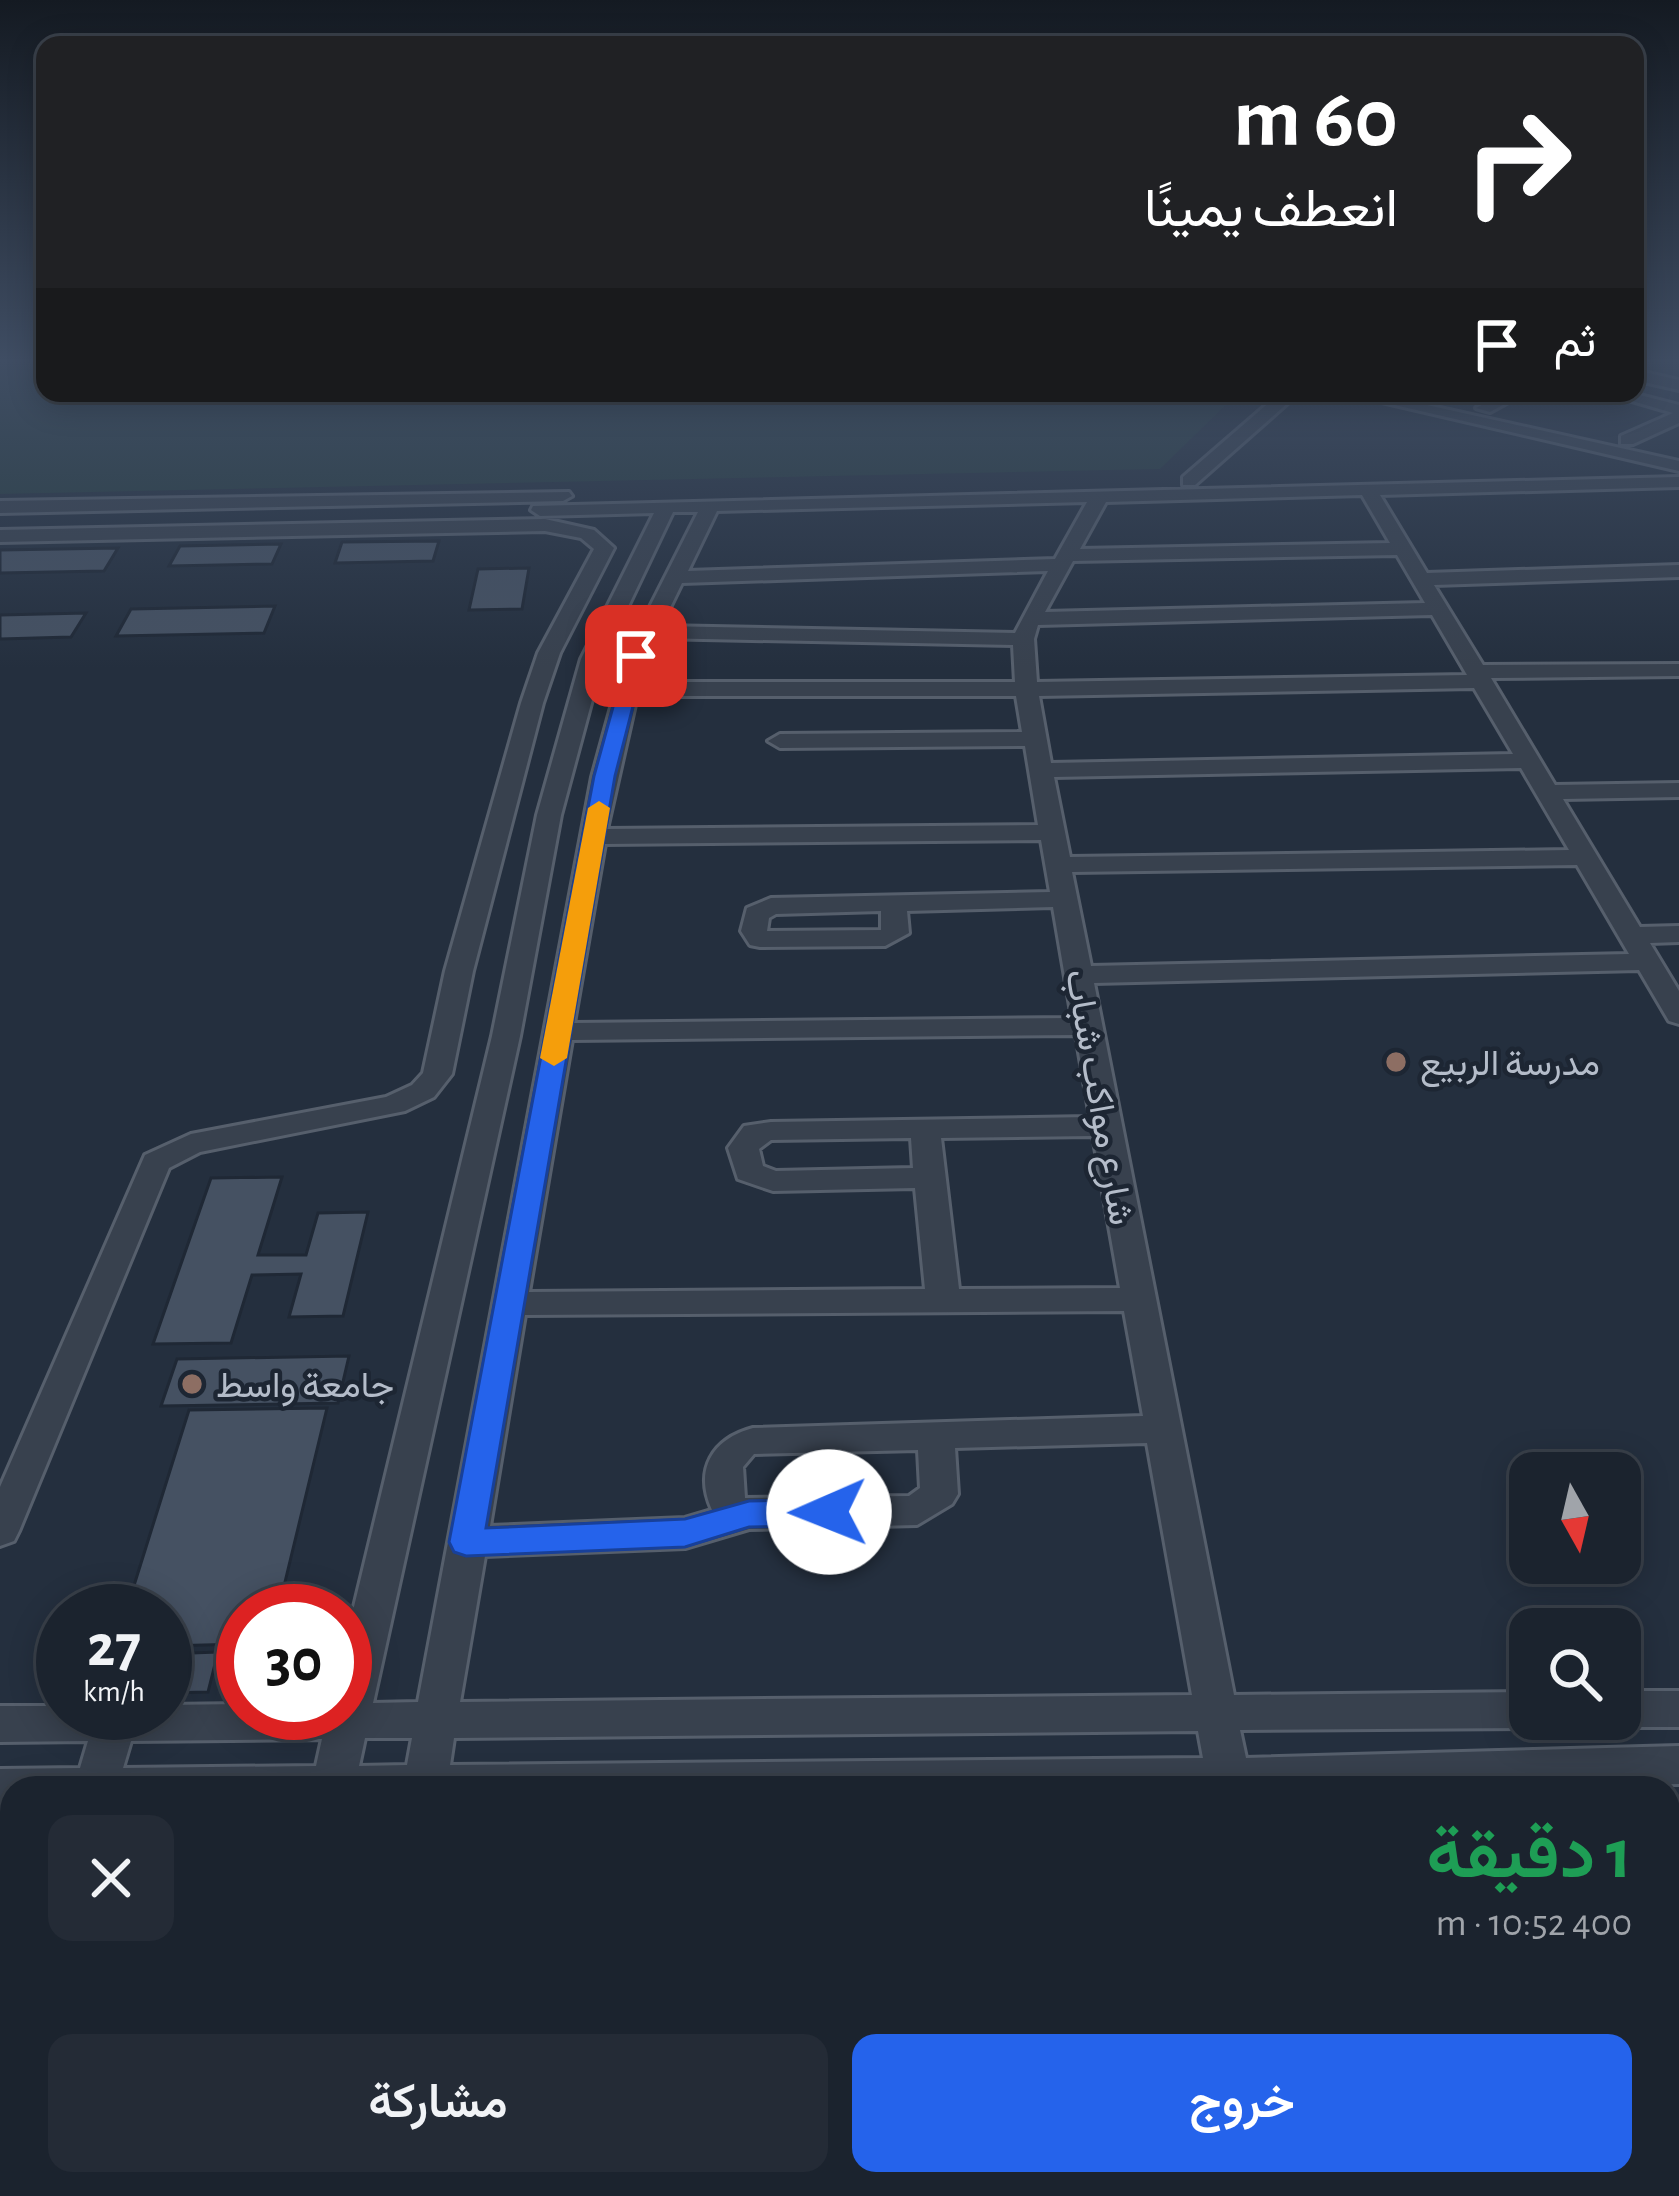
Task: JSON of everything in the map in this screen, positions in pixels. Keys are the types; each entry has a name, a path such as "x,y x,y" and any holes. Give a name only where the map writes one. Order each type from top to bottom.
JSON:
{"street":[{"path":"1189,481 1209,462"},
{"path":"1635,462 1679,468"},
{"path":"0,507 1189,481 1641,464"},
{"path":"0,522 1679,482"},
{"path":"1369,491 1679,1015"},
{"path":"1027,629 1099,497"},
{"path":"426,1776 594,837 627,689 646,632 710,506"},
{"path":"372,1617 506,1036 549,815 592,659 666,507"},
{"path":"0,536 545,525 587,534 604,548 549,653 532,703 459,970 437,1074 423,1091 394,1105 191,1144 156,1162 0,1531"},
{"path":"673,577 1404,549"},
{"path":"1421,579 1679,571"},
{"path":"646,632 1027,629 1439,609"},
{"name":"شارع مواكب شباب","path":"1027,629 1027,687 1035,739 1228,1776"},
{"path":"627,689 1027,687 1679,670"},
{"path":"780,741 1035,739"},
{"path":"1041,770 1529,761"},
{"path":"1547,792 1679,790"},
{"path":"594,837 1052,832"},
{"path":"1058,865 1586,857"},
{"path":"892,903 896,933 885,938 779,942 760,939 754,931 754,918 765,907 892,903 1065,899"},
{"path":"1632,935 1679,934"},
{"path":"1079,975 1648,962"},
{"path":"558,1032 1088,1026"},
{"path":"930,1178 773,1181 756,1177 743,1161 745,1142 763,1132 1107,1126"},
{"path":"925,1129 943,1300"},
{"path":"509,1304 1138,1299"},
{"path":"749,1514 730,1508 723,1491 725,1460 734,1445 753,1441 1163,1429"},
{"path":"466,1542 685,1533 749,1514 924,1507 939,1494 936,1436"},
{"path":"1641,1709 1679,1709"},
{"path":"372,1721 1509,1710"},
{"path":"0,1724 36,1724"},
{"path":"98,1776 109,1740"},
{"path":"336,1776 344,1740"},
{"path":"1388,1776 1679,1765"}],"green space":[{"path":"0,462 1167,462 1160,469 0,494"}],"building":[{"path":"439,541 433,561 335,563 342,542"},
{"path":"281,544 272,564 169,566 180,546"},
{"path":"118,548 104,571 0,573 0,550"},
{"path":"529,568 522,609 469,610 478,569"},
{"path":"275,606 264,633 116,636 131,609"},
{"path":"86,613 71,637 0,639 0,615"},
{"path":"282,1177 258,1255 306,1255 318,1213 368,1212 343,1316 289,1317 301,1274 252,1275 231,1343 153,1344 211,1178"},
{"path":"349,1356 338,1403 161,1406 177,1359"},
{"path":"327,1408 285,1584 216,1584 216,1645 192,1645 192,1584 134,1584 189,1410"},
{"path":"216,1652 208,1692 192,1692 192,1653"}],"slow traffic":[{"path":"554,1058 599,808"}],"place":[{"name":"مدرسة الربيع","path":"1396,1062"},
{"name":"جامعة واسط","path":"192,1384"}],"route":[{"path":"636,656 604,776 466,1542 685,1533 749,1514 829,1512"}]}
